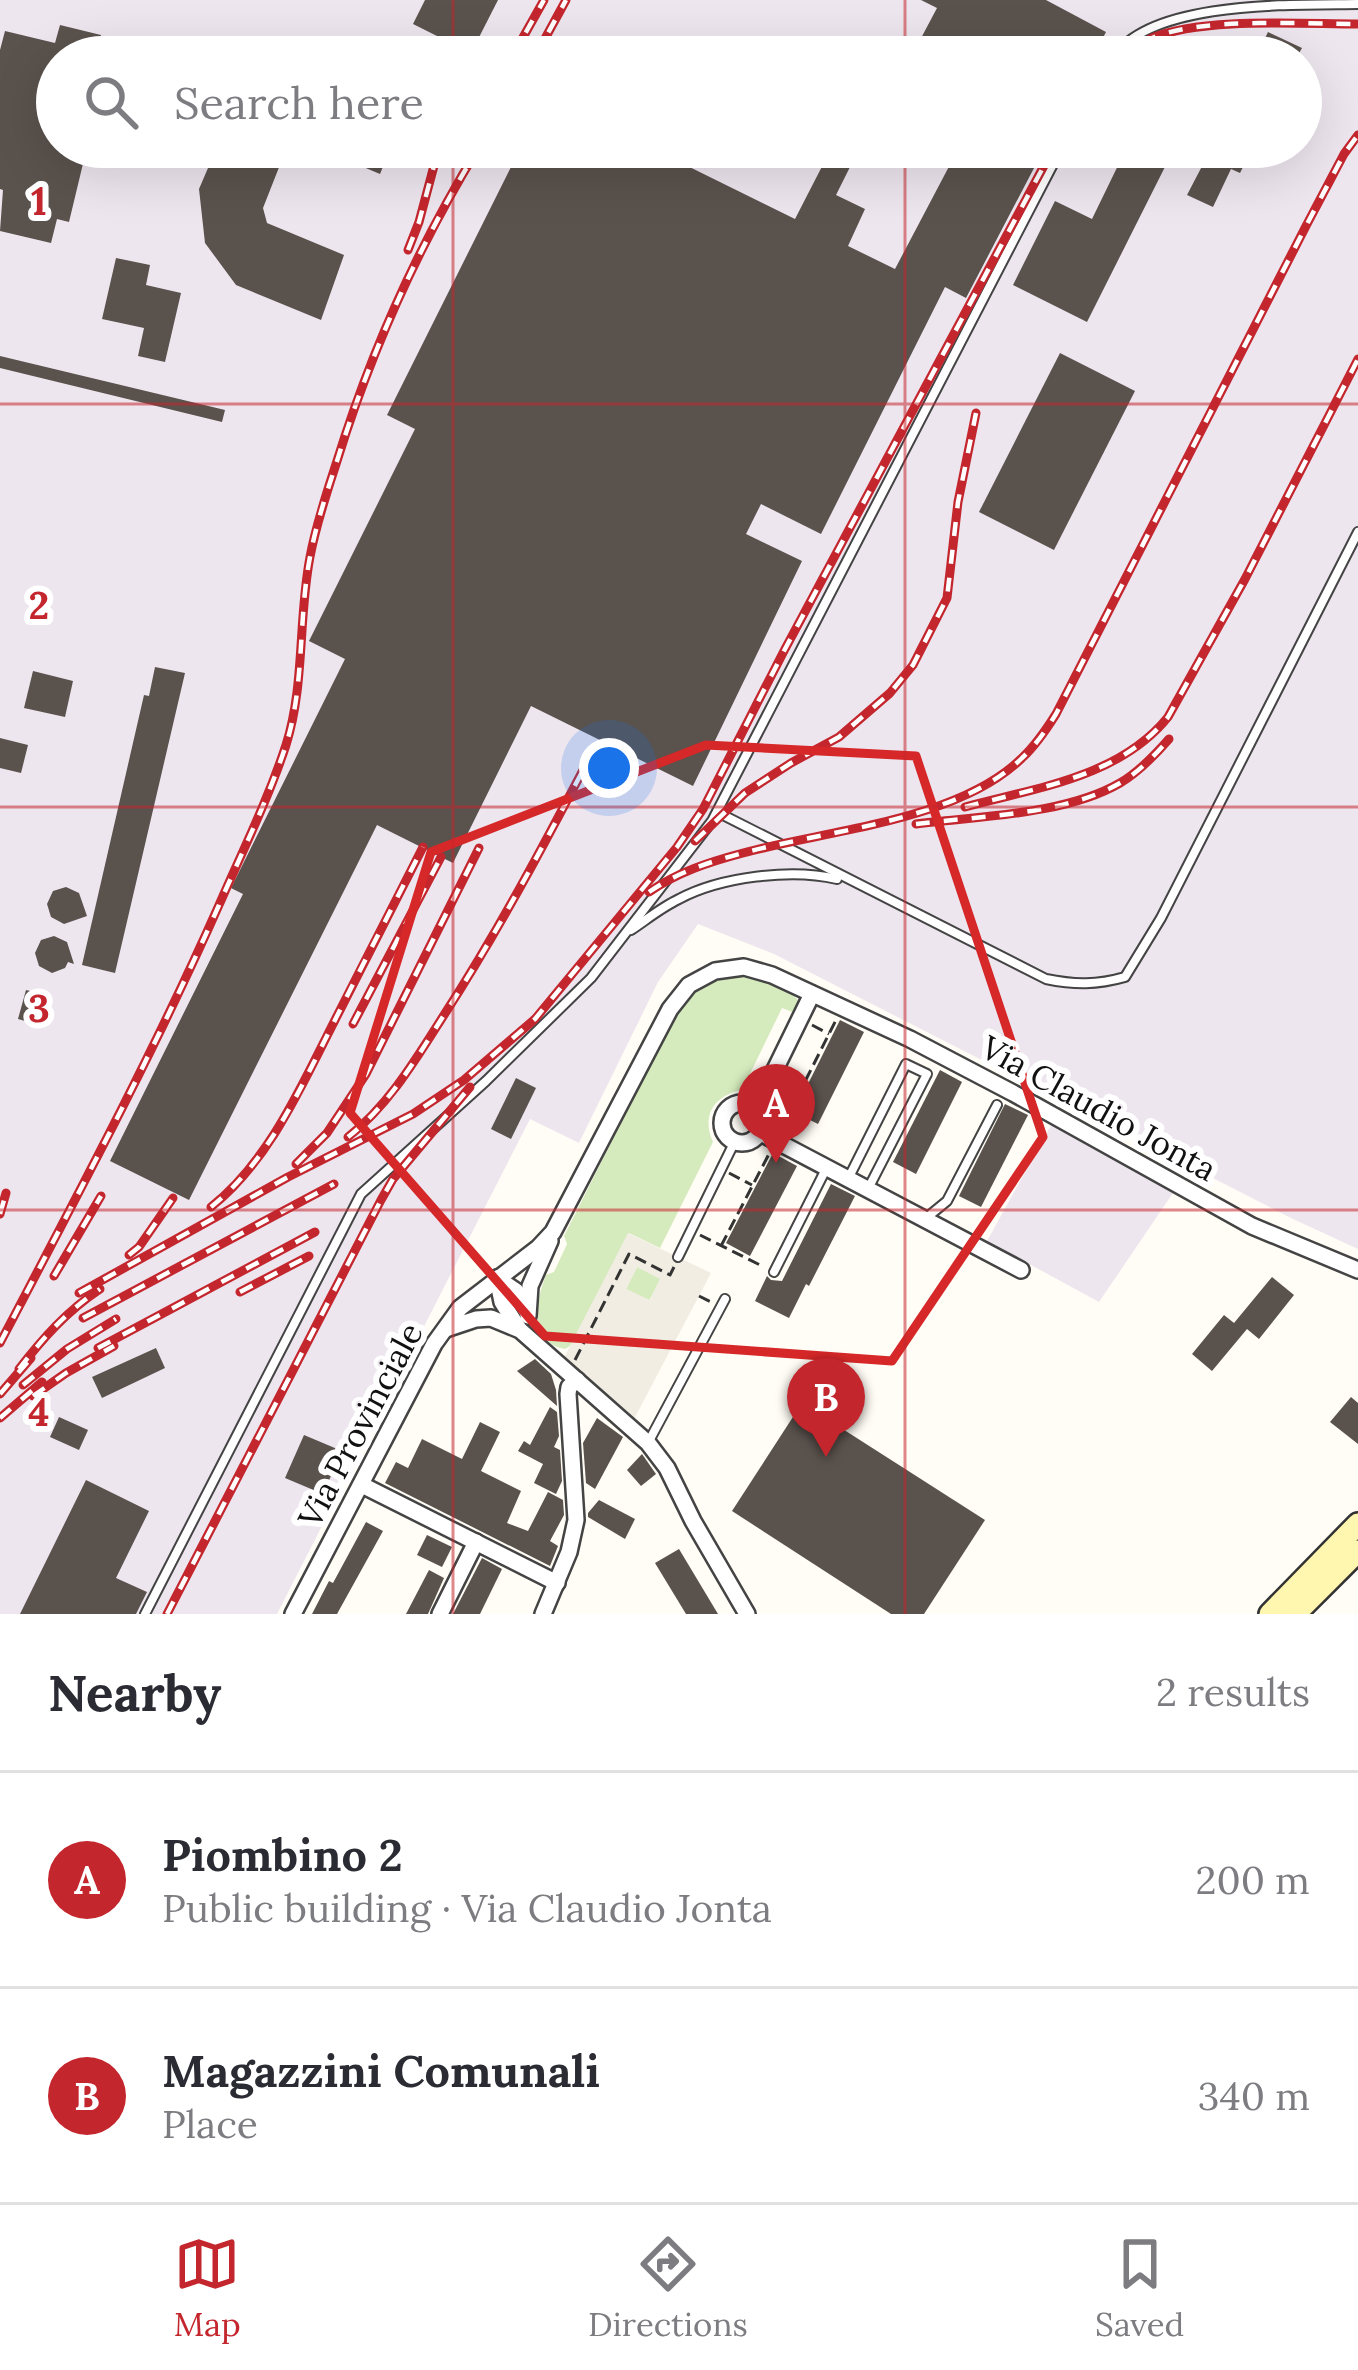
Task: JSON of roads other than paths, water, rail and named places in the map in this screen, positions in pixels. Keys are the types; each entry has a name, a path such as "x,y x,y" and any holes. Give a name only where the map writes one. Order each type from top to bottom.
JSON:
{"main road":[{"path":"1270,1614 1358,1524"},
{"path":"1300,1614 1358,1551"},
{"path":"1300,1614 1358,1570"}],"street":[{"name":"Via Claudio Jonta","path":"497,1278 538,1248 563,1218 670,1009 689,985 715,971 744,968 772,975 910,1039 1234,1218 1358,1270"},
{"path":"753,1107 812,994"},
{"path":"739,1103 753,1107 761,1118 759,1132 748,1141 735,1141 724,1131 723,1117 739,1103"},
{"path":"759,1132 1021,1270"},
{"path":"524,1323 528,1294 553,1232"},
{"path":"497,1278 502,1302 542,1347 648,1443 667,1468 747,1614"},
{"name":"Via Provinciale","path":"293,1614 434,1344 460,1308 497,1278"},
{"path":"444,1330 491,1318 524,1323"},
{"path":"543,1614 576,1520 568,1394 574,1373"},
{"path":"362,1485 556,1582"},
{"path":"440,1614 476,1542"}],"lane":[{"path":"1134,36 1238,6 1358,4"},
{"path":"145,1614 361,1194 486,1082 591,978 717,812 1051,168"},
{"path":"717,812 1046,980 1078,985 1125,977 1161,918 1358,532"},
{"path":"625,934 679,898 719,884 779,875 829,877 854,884"},
{"path":"847,1180 907,1064 927,1074 868,1191"},
{"path":"924,1220 946,1201 997,1105"},
{"path":"678,1257 735,1141"},
{"path":"774,1272 826,1169"},
{"path":"648,1443 725,1298"}],"railway":[{"path":"524,36 544,0"},
{"path":"546,36 566,0"},
{"path":"1158,36 1197,27 1253,23 1358,24"},
{"path":"649,892 718,860 928,810 995,779 1027,753 1056,714 1306,226 1358,135"},
{"path":"408,250 433,168"},
{"path":"0,1343 168,1016 271,786 292,722 310,557 337,461 398,300 467,168"},
{"path":"79,1293 413,1114 464,1080 535,1019 703,809 1043,168"},
{"path":"965,807 1101,767 1126,754 1168,717 1358,359"},
{"path":"695,841 745,793 839,737 890,693 913,665 947,598 958,502 976,413"},
{"path":"916,824 1021,813 1098,794 1127,779 1169,739"},
{"path":"348,1137 389,1096 434,1032 503,918 593,751"},
{"path":"211,1207 250,1168 282,1122 423,847"},
{"path":"296,1164 327,1133 366,1074 479,848"},
{"path":"353,1024 441,857"},
{"path":"167,1614 393,1179 470,1087"},
{"path":"83,1318 334,1184"},
{"path":"0,1214 6,1193"},
{"path":"54,1276 101,1196"},
{"path":"129,1255 173,1198"},
{"path":"98,1348 315,1232"},
{"path":"240,1292 309,1256"},
{"path":"19,1369 56,1326 100,1289"},
{"path":"23,1385 67,1349 116,1319"},
{"path":"33,1396 114,1346"},
{"path":"0,1394 31,1358"},
{"path":"0,1418 42,1382"}],"place":[{"name":"Piombino 2","path":"776,1163"},
{"name":"Magazzini Comunali","path":"826,1457"}]}
